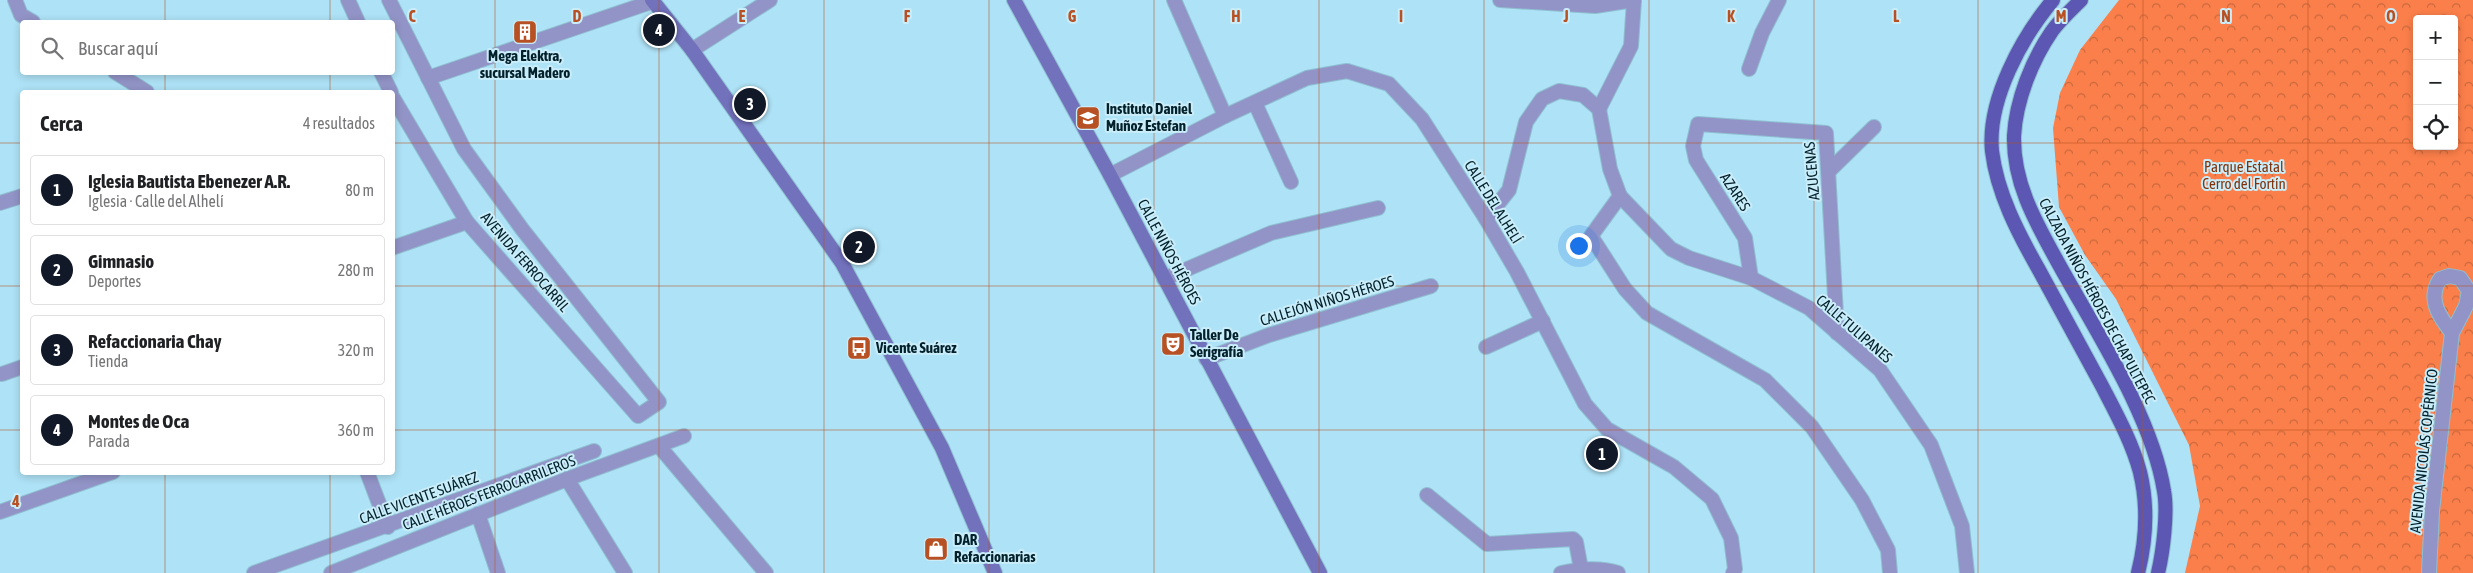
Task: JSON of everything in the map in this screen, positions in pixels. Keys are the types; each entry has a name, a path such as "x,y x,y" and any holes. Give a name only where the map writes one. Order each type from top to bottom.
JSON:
{"main road":[{"name":"CALLE NIÑOS HÉROES","path":"1014,0 1110,175 1320,573"},
{"path":"2053,0 2034,23 2015,57 1996,110 1992,149 1998,181 2022,240 2122,424 2140,471 2145,516 2143,553 2138,573"},
{"name":"CALZADA NIÑOS HÉROES DE CHAPULTEPEC","path":"2080,0 2052,30 2032,69 2020,102 2014,136 2018,175 2030,213 2133,401 2157,456 2165,493 2163,554 2158,573"},
{"path":"653,1 692,50 842,264 942,448 995,573"}],"street":[{"path":"16,0 21,15 30,20"},
{"path":"348,0 357,20"},
{"path":"389,0 428,78 653,1"},
{"path":"692,50 770,0"},
{"path":"1174,0 1225,116"},
{"path":"1486,219 1509,190 1526,122 1542,99 1558,91 1567,92 1583,95 1599,109 1631,46 1634,0 1595,6 1500,0"},
{"path":"1749,69 1762,33 1779,0"},
{"name":"CALLE DEL ALHELÍ","path":"1110,175 1225,116 1307,78 1347,71 1390,84 1422,119 1486,219 1517,272 1585,404 1607,429 1674,467 1712,499 1731,538 1735,569 1733,573"},
{"path":"120,75 144,90"},
{"name":"AVENIDA FERROCARRIL","path":"382,75 388,90"},
{"name":"AVENIDA FERROCARRIL","path":"395,103 467,222 638,416 659,402 522,229 464,149 428,78"},
{"path":"1254,103 1291,182"},
{"name":"CALLE TULIPANES","path":"1599,109 1610,169 1620,196 1671,249 1689,258 1751,278 1809,308 1880,370 1931,445 1962,526 1967,573"},
{"name":"AZUCENAS","path":"1698,124 1826,134 1830,170 1837,333"},
{"name":"AZARES","path":"1698,124 1693,146 1696,160 1745,238 1751,278"},
{"path":"1830,170 1874,127"},
{"path":"1620,196 1591,236 1624,289 1647,313 1765,380 1812,426 1862,500 1888,550 1890,573"},
{"path":"0,203 20,197"},
{"path":"1164,279 1271,233 1378,208"},
{"path":"395,247 467,222"},
{"name":"CALLEJÓN NIÑOS HÉROES","path":"1206,359 1269,335 1430,286"},
{"path":"1486,347 1543,321"},
{"name":"AVENIDA NICOLÁS COPÉRNICO","path":"2429,573 2432,511 2452,333"},
{"path":"2,374 20,368"},
{"name":"CALLE HÉROES FERROCARRILEROS","path":"331,573 355,568 478,514 684,436"},
{"path":"659,446 766,573"},
{"name":"CALLE VICENTE SUÁREZ","path":"254,573 594,451"},
{"path":"0,512 105,475"},
{"path":"369,475 388,526"},
{"path":"567,479 625,573"},
{"path":"1428,495 1487,544 1573,539 1576,542 1581,569"},
{"path":"478,514 498,573"},
{"path":"1562,573 1581,569 1608,570 1618,573"}],"green space":[{"name":"Parque Estatal Cerro del Fortín","path":"2119,0 2473,0 2473,573 2185,573 2200,506 2189,445 2116,299 2085,255 2059,207 2053,128 2060,93 2080,50"}],"place":[{"name":"Montes de Oca","path":"659,30"},
{"name":"Mega Elektra, sucursal Madero","path":"525,32"},
{"name":"Refaccionaria Chay","path":"750,104"},
{"name":"Instituto Daniel Muñoz Estefan","path":"1088,118"},
{"name":"Gimnasio","path":"859,247"},
{"name":"Taller De Serigrafía","path":"1173,344"},
{"name":"Vicente Suárez","path":"859,348"},
{"name":"Iglesia Bautista Ebenezer A.R.","path":"1602,454"},
{"name":"DAR Refaccionarias","path":"936,549"}]}
